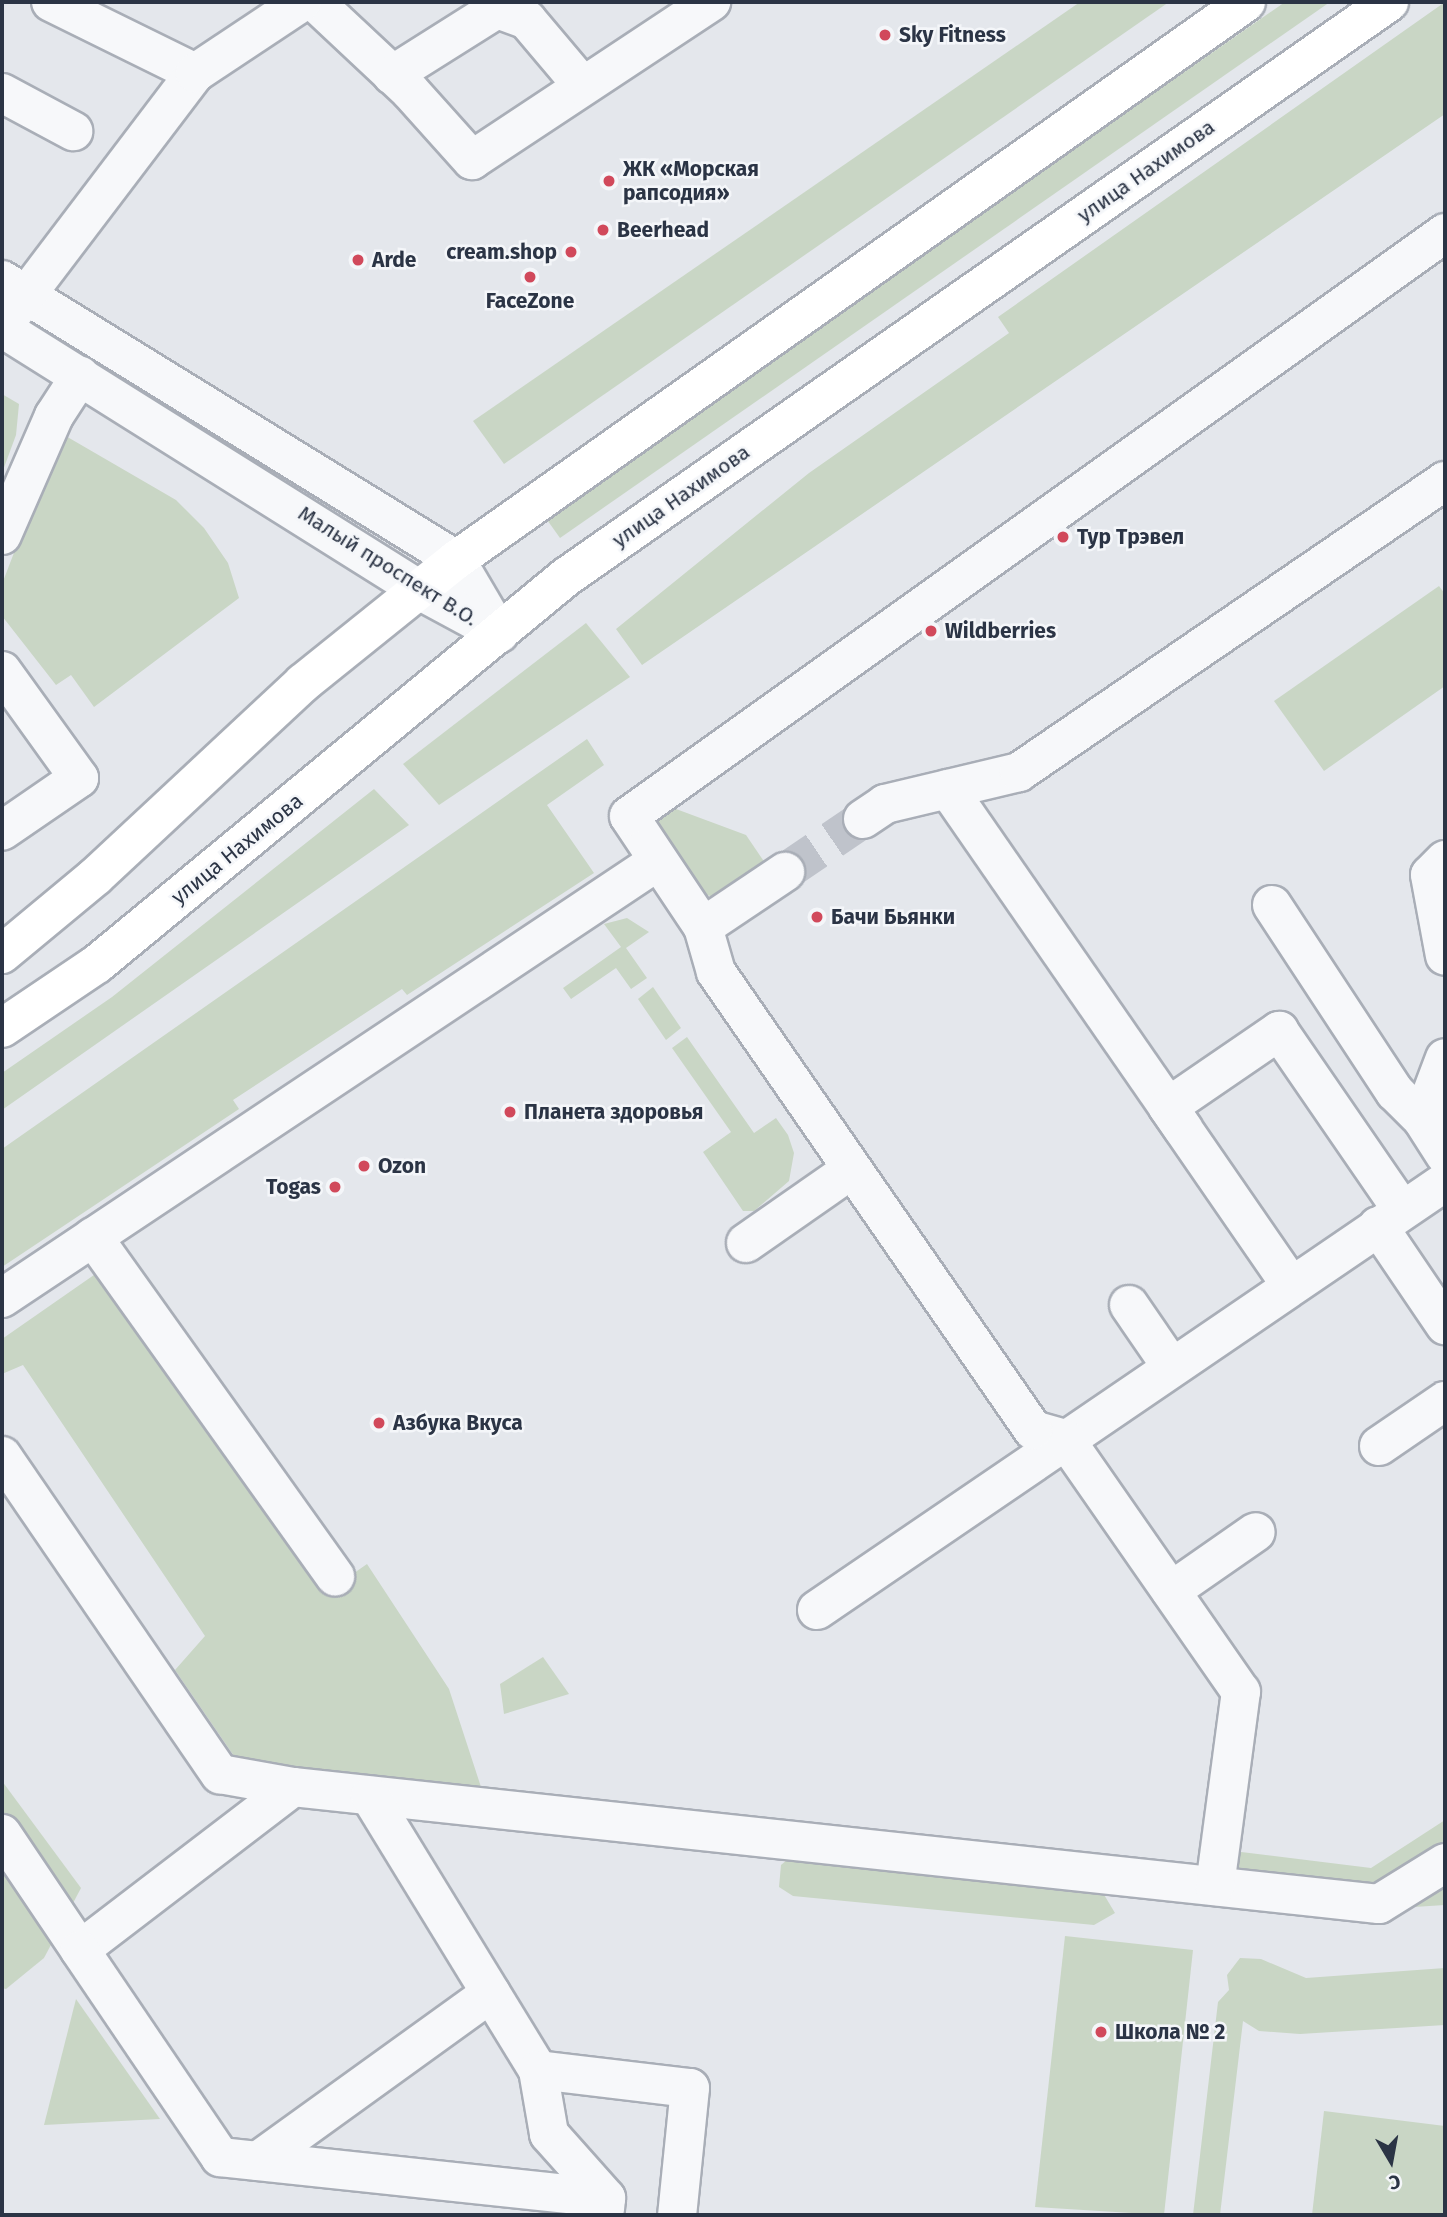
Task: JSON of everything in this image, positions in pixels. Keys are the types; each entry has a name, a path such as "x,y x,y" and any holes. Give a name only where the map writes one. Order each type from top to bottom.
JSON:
{"main road":[{"path":"4,948 96,876 303,684 456,560 1246,2"},
{"name":"улица Нахимова","path":"2,1028 97,964 589,561 1389,2"}],"street":[{"path":"51,2 195,73"},
{"path":"2,328 14,287 195,73 302,2"},
{"path":"315,2 393,75 472,160 711,2"},
{"path":"393,75 497,9 527,20 582,85"},
{"path":"2,93 73,131"},
{"path":"1215,1886 1241,1692 1065,1439 1033,1430 716,972 703,927 629,816 1445,233"},
{"name":"Малый проспект В.О.","path":"14,287 456,560 499,634"},
{"name":"Малый проспект В.О.","path":"2,328 419,590 499,634"},
{"path":"2,535 54,416 80,376"},
{"path":"863,819 885,804 1019,772 1445,481"},
{"path":"2,671 79,778 2,831"},
{"path":"948,789 1290,1284"},
{"path":"2,1298 658,860"},
{"path":"1445,860 1430,875 1445,956"},
{"path":"703,927 785,872"},
{"path":"1272,905 1395,1092 1422,1119 1445,1155"},
{"path":"1168,1107 1279,1031 1390,1218 1445,1325"},
{"path":"1422,1119 1445,1058"},
{"path":"746,1243 852,1169"},
{"path":"817,1610 1290,1284 1445,1182"},
{"path":"93,1237 335,1576"},
{"path":"1129,1305 1171,1366"},
{"path":"1380,1446 1445,1401"},
{"path":"2,1456 220,1774 230,1834"},
{"path":"1171,1591 1256,1532"},
{"path":"220,1774 293,1787 370,1796 1380,1904 1445,1863"},
{"path":"80,1950 293,1787"},
{"path":"370,1796 538,2070 549,2134 605,2206"},
{"path":"2,1834 220,2157 525,2189 605,2206"},
{"path":"258,2161 491,1993"},
{"path":"538,2070 690,2088 677,2215"},
{"path":"525,2189 549,2134"}],"green space":[{"path":"1080,2 1169,2 504,464 473,421"},
{"path":"1285,2 1330,2 560,538 545,517"},
{"path":"1445,2 1445,114 642,665 616,629 809,473 1009,333 998,317"},
{"path":"2,394 19,404 16,435 2,473"},
{"path":"64,435 176,500 204,528 228,563 239,598 94,707 71,675 56,685 2,616 2,584 50,459"},
{"path":"1439,586 1445,594 1445,686 1324,771 1274,701"},
{"path":"586,623 630,677 439,805 403,764"},
{"path":"587,739 604,765 547,805 594,873 407,995 402,989 233,1100 239,1109 2,1267 2,1149"},
{"path":"374,789 409,825 2,1110 2,1073 112,997"},
{"path":"668,806 746,835 765,863 716,897 700,894 648,819"},
{"path":"627,918 649,932 626,948 647,978 631,989 616,968 571,999 563,988 621,947 604,924"},
{"path":"653,987 681,1028 666,1040 638,999"},
{"path":"687,1037 754,1133 776,1118 788,1135 794,1153 789,1181 754,1211 743,1211 703,1152 731,1132 672,1048"},
{"path":"104,1268 140,1335 324,1594 367,1564 449,1689 481,1787 355,1777 236,1759 175,1670 205,1636 23,1365 2,1374 2,1339"},
{"path":"543,1657 569,1694 504,1714 500,1684"},
{"path":"2,1781 81,1888 44,1958 6,1989 2,1988"},
{"path":"1445,1820 1445,1841 1375,1886 1231,1871 1233,1851 1371,1868"},
{"path":"794,1854 1100,1888 1115,1913 1094,1925 793,1896 779,1887 781,1865"},
{"path":"1445,1885 1445,1905 1414,1907"},
{"path":"1065,1936 1193,1950 1164,2215 1035,2207"},
{"path":"1240,1958 1261,1959 1306,1978 1445,1968 1445,2025 1300,2034 1259,2031 1243,2021 1220,2215 1193,2215 1218,2002 1229,1990 1227,1975"},
{"path":"76,1999 160,2119 44,2125"},
{"path":"1324,2111 1445,2126 1445,2215 1312,2215"}],"tunnel":[{"path":"785,872 863,819"}],"place":[{"name":"Sky Fitness","path":"885,35"},
{"name":"ЖК «Морская рапсодия»","path":"609,181"},
{"name":"Beerhead","path":"603,230"},
{"name":"cream.shop","path":"571,252"},
{"name":"Arde","path":"358,260"},
{"name":"FaceZone","path":"530,277"},
{"name":"Тур Трэвел","path":"1063,537"},
{"name":"Wildberries","path":"931,631"},
{"name":"Бачи Бьянки","path":"817,917"},
{"name":"Планета здоровья","path":"510,1112"},
{"name":"Ozon","path":"364,1166"},
{"name":"Togas","path":"335,1187"},
{"name":"Азбука Вкуса","path":"379,1423"},
{"name":"Школа № 2","path":"1101,2032"}]}
